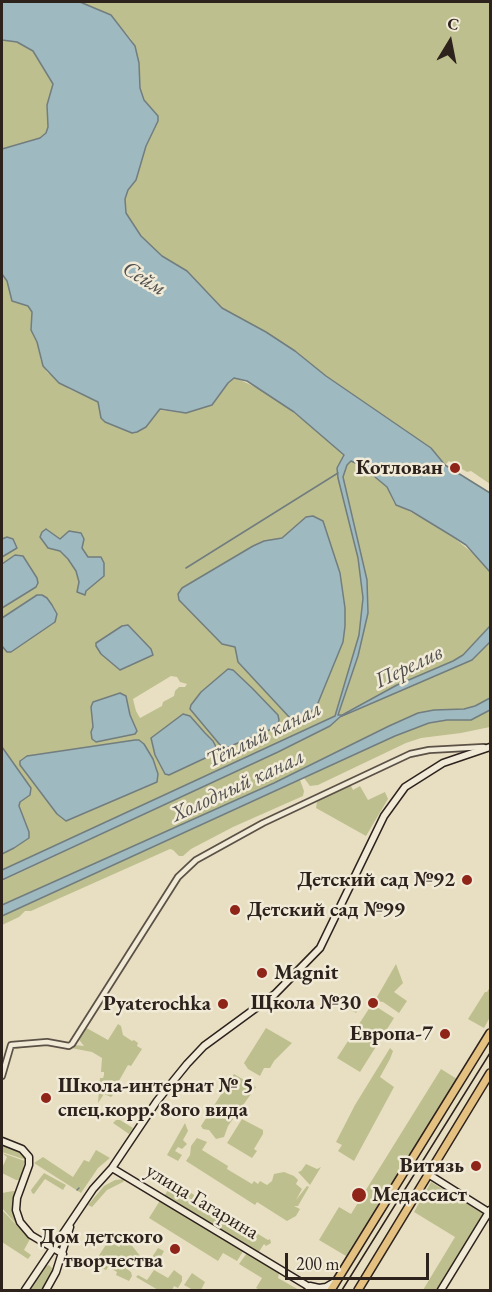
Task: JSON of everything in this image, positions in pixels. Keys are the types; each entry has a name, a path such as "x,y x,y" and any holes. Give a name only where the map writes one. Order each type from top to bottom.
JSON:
{"main road":[{"path":"331,1290 490,1034"},
{"path":"358,1290 490,1073"}],"street":[{"path":"2,1076 11,1045 43,1042 69,1046 72,1044 178,877 196,860 263,824 410,754 429,750 490,747"},
{"path":"25,1290 93,1189 111,1168 157,1101 204,1046 275,994 320,948 384,816 405,787 443,763 490,747"},
{"path":"2,1141 22,1149 29,1157 17,1198 16,1210 20,1222 31,1235 63,1254"},
{"name":"улица Гагарина","path":"111,1168 312,1290"},
{"path":"428,1174 490,1212 441,1290"},
{"path":"46,1290 63,1254 71,1222"},
{"path":"44,1261 55,1263 57,1269"},
{"path":"306,1285 326,1287 338,1279"}],"green space":[{"path":"80,2 490,2 490,484 471,471 467,472 449,461 445,465 431,448 326,376 295,351 222,308 187,271 146,243 126,213 125,199 128,190 136,180 146,146 158,121 155,112 144,100 140,88 139,63 131,39 111,15"},
{"path":"2,40 17,42 33,51 53,84 47,105 46,133 40,138 2,149"},
{"path":"2,274 7,281 12,301 28,306 32,312 31,330 47,372 69,389 98,402 101,418 105,422 132,433 137,432 146,427 160,410 185,413 212,405 234,378 268,393 311,426 333,420 335,433 354,430 352,443 363,443 368,449 369,462 364,462 362,466 387,487 394,503 444,530 474,554 477,552 477,547 468,543 467,540 462,540 460,534 451,532 449,527 440,523 448,506 458,500 459,516 456,520 466,528 467,524 462,521 463,518 473,515 474,521 482,523 473,525 482,529 481,539 486,537 485,548 477,556 490,572 490,626 463,655 453,661 397,685 338,716 358,656 368,613 367,580 343,485 340,482 358,558 363,598 359,635 335,716 2,870 2,854 29,838 29,831 19,806 20,802 30,795 31,789 2,747 2,639 8,647 13,648 31,638 54,618 41,595 38,595 36,599 2,621 2,605 33,586 37,578 23,557 19,555 2,564 2,554 11,548 14,541 10,538 2,539","holes":["311,523 318,526 318,538 325,562 325,577 332,586 341,612 338,641 333,658 335,662 318,703 312,711 294,720 238,662 235,647 222,644 183,596 184,592 263,547 283,545 292,541","128,625 151,649 152,655 120,670 101,654 96,643 122,626","228,669 233,670 252,688 278,715 279,720 274,728 226,748 221,746 190,708 201,692","171,676 187,684 185,687 179,687 174,696 163,702 162,706 140,718 133,699","120,693 125,696 137,731 135,734 96,742 92,739 91,707 93,703","183,714 190,716 213,741 217,749 216,753 169,775 165,774 155,755 151,739","139,740 153,759 158,774 157,782 66,821 57,814 20,765 20,760 27,756"]},
{"path":"490,642 490,698 475,706 464,709 434,710 389,726 274,783 2,905 2,881 278,752 330,726 340,718 456,666"},
{"path":"490,710 490,727 421,738 406,743 318,785 310,786 304,778 429,723 459,720"},
{"path":"300,780 304,791 303,796 233,827 191,849 183,856 179,856 170,849 31,911 25,911 19,917 2,925 2,916"},
{"path":"350,784 353,790 360,786 368,800 385,792 388,799 366,836 316,808 317,802"},
{"path":"396,964 403,983 394,992 407,1001 399,1013 383,1002 377,1001 377,997"},
{"path":"490,987 490,1017 484,1028 468,1019"},
{"path":"339,994 360,1007 356,1013 336,1001"},
{"path":"372,1004 394,1018 360,1072 337,1058"},
{"path":"118,1024 121,1026 123,1035 134,1040 142,1049 131,1066 128,1065 113,1095 111,1097 104,1094 98,1103 100,1078 104,1075 104,1072 101,1072 102,1058 92,1052 66,1047 43,1044 23,1048 23,1045 19,1045 18,1047 21,1048 16,1049 17,1046 13,1045 47,1042 84,1046 77,1037 83,1026 108,1040"},
{"path":"266,1028 292,1043 270,1068 264,1068 260,1076 248,1069 244,1063"},
{"path":"390,1048 393,1051 380,1077 394,1087 354,1161 338,1151 342,1145 336,1142 355,1105"},
{"path":"441,1069 457,1079 346,1256 319,1240 339,1207 351,1214"},
{"path":"234,1074 256,1087 228,1126 224,1137 216,1139 209,1130 201,1126"},
{"path":"242,1119 263,1130 254,1149 257,1151 252,1158 227,1143"},
{"path":"116,1120 133,1128 129,1134 113,1123"},
{"path":"185,1123 188,1131 183,1140 187,1144 182,1149 178,1147 175,1151 182,1155 178,1161 167,1155"},
{"path":"197,1138 207,1142 202,1150 252,1184 254,1181 258,1184 260,1181 267,1185 272,1181 274,1174 284,1172 294,1176 298,1180 296,1184 302,1189 296,1200 307,1186 309,1187 298,1206 294,1206 300,1209 296,1216 287,1221 257,1202 255,1205 186,1161 190,1155 191,1146"},
{"path":"2,1141 19,1149 26,1160 2,1152"},
{"path":"96,1150 110,1158 98,1168 81,1193 34,1163 43,1157 73,1177 84,1160 89,1162"},
{"path":"2,1153 25,1161 20,1180 2,1173 7,1157"},
{"path":"306,1164 317,1169 321,1167 310,1185 298,1172"},
{"path":"44,1173 66,1185 63,1190 45,1179 34,1194 32,1193 31,1190"},
{"path":"125,1179 107,1190 92,1207 88,1205 104,1186 115,1180"},
{"path":"173,1182 268,1240 270,1239 271,1243 266,1246 264,1244 257,1255 163,1198"},
{"path":"431,1182 484,1214 438,1290 423,1290 455,1237 414,1212"},
{"path":"16,1192 13,1212 18,1226 2,1208 2,1193"},
{"path":"161,1199 244,1250 237,1261 223,1253 218,1261 149,1218"},
{"path":"2,1210 30,1239 24,1250 31,1255 28,1259 2,1242"},
{"path":"109,1240 119,1247 123,1242 127,1244 129,1242 141,1257 139,1261 135,1259 131,1266 118,1258 116,1261 131,1272 132,1276 129,1281 116,1275 117,1272 108,1267 106,1270 88,1262 98,1257"},
{"path":"158,1248 164,1251 155,1268 148,1263"},
{"path":"247,1253 279,1273 278,1278 299,1290 260,1290 256,1288 262,1278 239,1264"},
{"path":"49,1265 54,1270 43,1290 29,1290 43,1267"},
{"path":"154,1270 168,1278 174,1270 182,1276 182,1281 178,1288 174,1286 172,1290 158,1290 136,1277 138,1275 147,1280"},
{"path":"192,1273 205,1282 201,1290 193,1290 184,1285"}],"water":[{"name":"Сейм","path":"2,2 80,2 111,15 135,46 139,63 140,88 144,100 158,116 136,180 128,190 125,199 126,213 141,236 162,256 187,271 222,308 295,351 326,376 431,448 445,465 490,493 490,572 466,545 411,511 396,505 387,487 362,466 351,461 347,465 343,477 367,580 368,613 358,656 338,715 342,715 397,685 453,661 463,655 490,626 490,642 472,660 340,717 330,726 278,752 2,880 2,870 335,716 359,635 363,598 358,558 338,478 337,468 344,455 294,412 247,381 234,378 212,405 186,413 160,409 146,427 132,433 105,422 101,418 98,402 59,383 43,366 37,342 31,330 32,312 28,306 12,301 7,281 2,274 2,149 40,138 46,133 47,105 53,84 33,51 17,42 2,40"},
{"path":"313,516 323,521 340,573 345,626 343,642 318,703 312,711 294,720 238,662 235,647 222,644 179,600 178,594 182,588 253,546 264,541 282,538 306,517"},
{"path":"46,529 60,539 69,531 81,533 84,539 82,548 88,557 101,557 104,563 104,576 86,591 85,595 77,592 79,582 76,571 68,559 60,551 48,548 40,537"},
{"path":"7,537 13,539 17,548 2,557 2,539"},
{"path":"15,555 23,556 38,583 36,587 2,608 2,564"},
{"path":"37,595 47,598 52,605 57,614 55,622 11,652 7,652 2,646 2,618"},
{"path":"128,625 151,649 153,655 120,670 101,654 96,643 122,626"},
{"path":"228,669 233,670 252,688 278,715 279,720 274,728 226,748 221,746 190,709 201,692"},
{"path":"120,693 126,696 130,715 137,731 135,734 96,742 92,739 91,732 93,702"},
{"path":"490,698 490,710 471,720 429,723 395,736 2,916 2,905 274,783 418,713 464,709"},
{"path":"183,714 190,716 213,741 217,749 216,753 169,775 165,774 155,755 151,738"},
{"path":"135,740 144,744 153,759 158,774 157,782 66,821 57,814 20,765 20,761 27,756"},
{"path":"2,747 31,788 30,795 20,802 19,806 29,838 2,854"}],"waterway":[{"path":"186,568 338,473"}],"tram line":[{"path":"342,1290 490,1053"}],"place":[{"name":"Котлован","path":"455,468"},
{"name":"Детский сад №92","path":"467,880"},
{"name":"Детский сад №99","path":"235,910"},
{"name":"Magnit","path":"262,973"},
{"name":"Щкола №30","path":"373,1003"},
{"name":"Pyaterochka","path":"223,1004"},
{"name":"Европа-7","path":"445,1034"},
{"name":"Школа-интернат № 5 спец.корр. 8ого вида","path":"46,1098"},
{"name":"Витязь","path":"476,1166"},
{"name":"Медассист","path":"359,1195"},
{"name":"Дом детского творчества","path":"175,1249"}],"water label":[{"name":"Перелив","path":"409,667"},
{"name":"Тёплый канал","path":"264,735"},
{"name":"Холодный канал","path":"238,786"}]}
